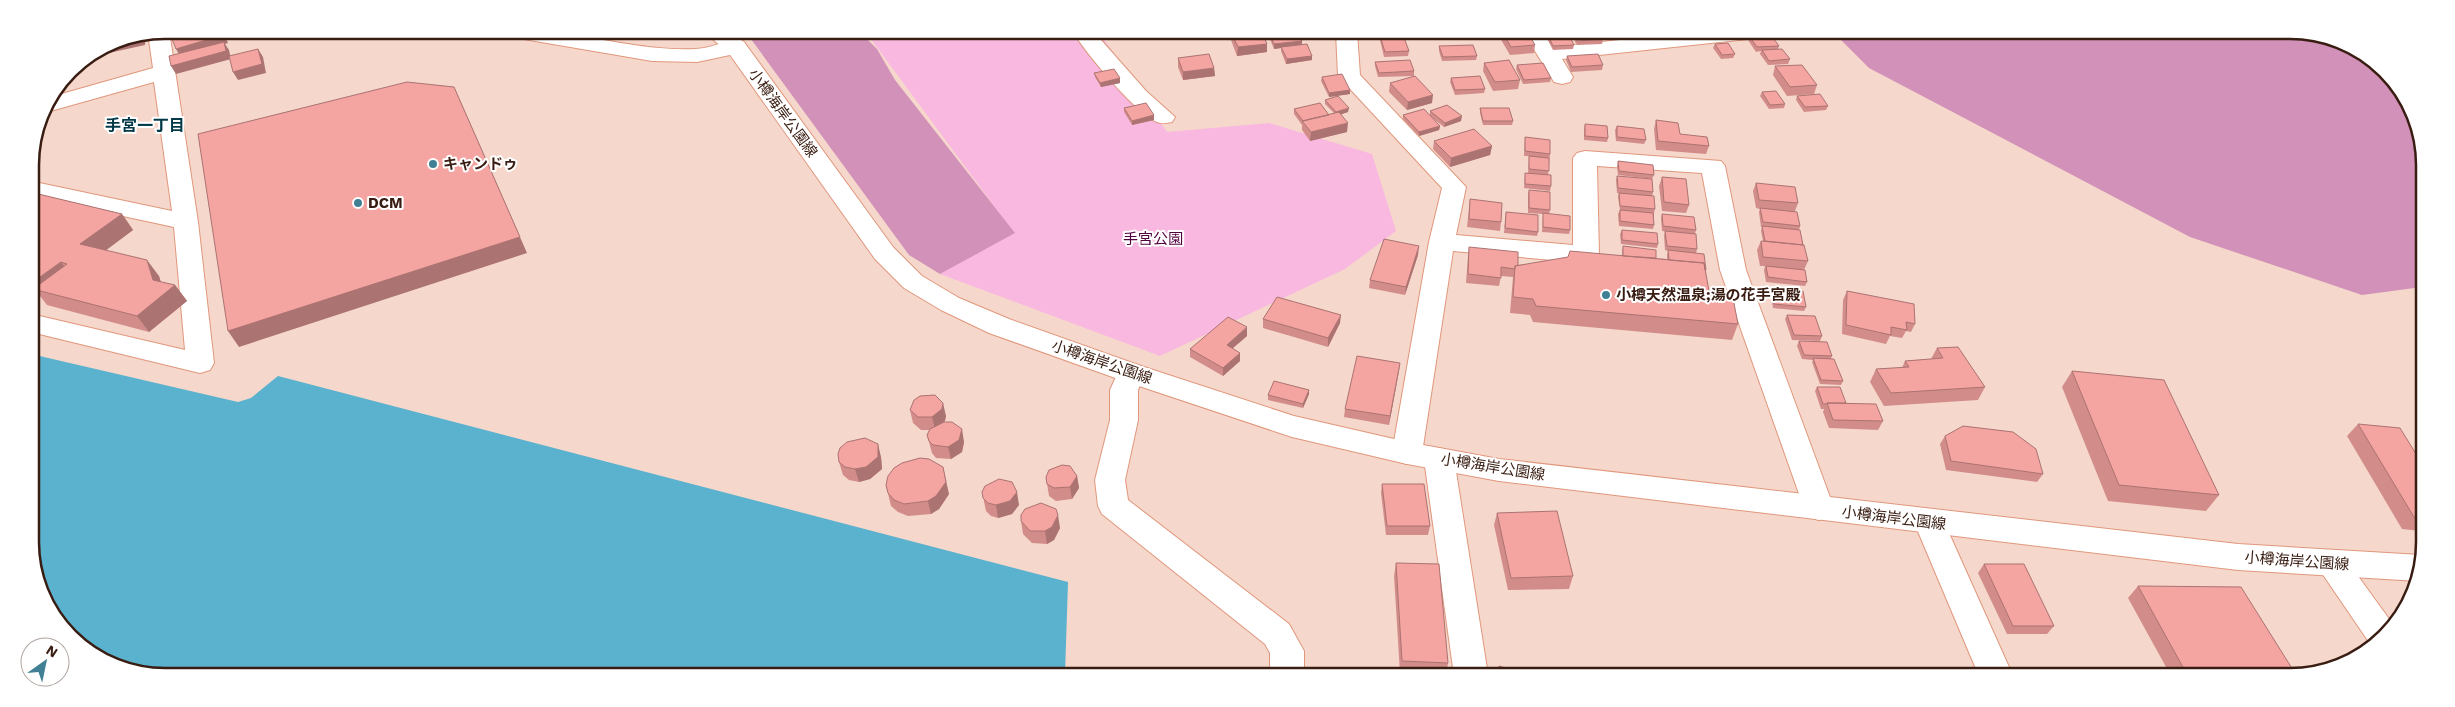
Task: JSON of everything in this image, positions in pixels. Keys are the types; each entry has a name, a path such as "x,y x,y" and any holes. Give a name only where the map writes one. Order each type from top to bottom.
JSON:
{"street":[{"path":"39,325 200,363 186,222 159,39"},
{"path":"559,39 652,55 697,56 724,39"},
{"name":"小樽海岸公園線","path":"724,39 884,253 913,282 950,304 999,326 1131,373 1292,426 1407,453 1499,470 2238,557 2413,568"},
{"path":"1089,39 1138,96 1164,117"},
{"path":"1346,39 1349,76 1454,187 1442,242 1407,453"},
{"path":"1539,39 1562,77"},
{"path":"1548,54 1691,39"},
{"path":"56,102 164,72"},
{"path":"1442,242 1586,255 1586,158 1713,166 1733,270 1819,508"},
{"path":"39,190 186,222"},
{"path":"1131,373 1124,390 1124,420 1110,480 1113,506 1276,634 1287,651 1287,668"},
{"path":"1439,459 1470,668"},
{"path":"1929,522 1993,668"},
{"path":"2331,564 2379,631"}],"green space":[{"name":"手宮公園","path":"871,39 1104,39 1167,132 1269,123 1372,154 1396,231 1345,269 1160,356 940,274 1014,233"}],"shaded area":[{"path":"751,39 867,39 877,49 895,80 1015,233 940,274 909,255"},
{"path":"1840,39 2290,39 2307,40 2339,48 2367,65 2379,76 2395,95 2410,124 2414,140 2416,165 2416,288 2362,295 2190,237 1869,68"}],"water":[{"path":"39,356 238,402 251,398 278,376 1068,582 1065,668 165,668 148,667 116,659 88,642 70,625 60,612 45,583 41,567 39,551"}],"building":[{"path":"172,39 210,39 176,49"},
{"path":"1234,39 1265,39 1267,44 1238,47"},
{"path":"1272,39 1301,39 1302,41 1274,44"},
{"path":"1381,39 1404,39 1409,51 1385,52"},
{"path":"1506,39 1532,39 1535,45 1511,47"},
{"path":"1550,39 1571,39 1574,45 1553,46"},
{"path":"1576,39 1603,39 1577,41"},
{"path":"1751,39 1774,39 1779,46 1757,47"},
{"path":"224,42 226,51 171,66 169,56"},
{"path":"1728,43 1735,54 1722,55 1715,44"},
{"path":"1307,44 1312,56 1287,59 1281,47"},
{"path":"1473,45 1477,56 1443,57 1439,46"},
{"path":"258,49 262,64 233,72 229,56"},
{"path":"1782,49 1790,59 1769,61 1762,50"},
{"path":"1209,54 1214,68 1183,72 1178,58"},
{"path":"1598,54 1603,65 1572,67 1567,56"},
{"path":"1410,60 1414,71 1379,73 1375,62"},
{"path":"1509,60 1520,80 1495,82 1484,63"},
{"path":"1543,63 1551,78 1524,80 1517,65"},
{"path":"1802,65 1817,85 1790,87 1775,66"},
{"path":"1114,69 1120,78 1100,83 1094,73"},
{"path":"1342,74 1350,90 1329,93 1322,77"},
{"path":"1415,76 1433,95 1408,102 1390,83"},
{"path":"1480,76 1485,89 1455,90 1451,78"},
{"path":"407,82 454,87 520,237 228,331 198,134"},
{"path":"1776,91 1785,104 1770,105 1762,92"},
{"path":"1820,94 1828,106 1805,107 1797,96"},
{"path":"1338,96 1349,108 1336,112 1325,100"},
{"path":"1146,103 1154,115 1132,121 1124,108"},
{"path":"1320,103 1329,115 1303,121 1294,109"},
{"path":"1447,105 1462,116 1445,123 1430,111"},
{"path":"1480,108 1509,108 1513,121 1483,121"},
{"path":"1424,109 1440,126 1419,132 1403,115"},
{"path":"1339,112 1348,123 1311,132 1302,121"},
{"path":"1656,120 1678,123 1680,134 1707,137 1709,146 1658,141"},
{"path":"1585,124 1607,126 1608,138 1585,136"},
{"path":"1617,126 1644,129 1646,140 1617,137"},
{"path":"1474,129 1492,146 1451,158 1434,141"},
{"path":"1525,137 1550,140 1550,154 1525,151"},
{"path":"1529,156 1549,158 1549,171 1529,169"},
{"path":"1618,161 1653,165 1654,175 1619,171"},
{"path":"1525,173 1551,175 1551,186 1525,184"},
{"path":"1617,176 1652,179 1653,192 1618,188"},
{"path":"1662,177 1686,179 1689,205 1664,202"},
{"path":"1756,183 1795,187 1798,203 1759,200"},
{"path":"1529,190 1550,192 1550,210 1529,208"},
{"path":"1619,193 1654,196 1655,209 1620,206"},
{"path":"39,194 122,214 80,244 147,260 153,280 175,285 137,316 39,291 39,285 67,264 61,262 39,278"},
{"path":"1470,199 1502,203 1501,222 1469,219"},
{"path":"1760,208 1797,212 1800,226 1763,222"},
{"path":"1620,210 1653,213 1654,225 1620,221"},
{"path":"1506,212 1538,215 1538,232 1505,228"},
{"path":"1543,213 1570,216 1570,230 1543,227"},
{"path":"1662,214 1694,217 1696,230 1663,226"},
{"path":"1762,226 1800,230 1803,245 1765,241"},
{"path":"1622,230 1657,233 1658,244 1622,240"},
{"path":"1665,231 1696,234 1697,249 1667,246"},
{"path":"1384,239 1419,246 1406,287 1370,280"},
{"path":"1761,241 1804,245 1808,261 1763,257"},
{"path":"1623,246 1656,250 1656,258 1623,256"},
{"path":"1469,247 1518,252 1518,265 1515,266 1515,269 1501,267 1501,278 1468,274"},
{"path":"1668,250 1704,254 1706,270 1704,263 1669,260"},
{"name":"小樽天然温泉;湯の花手宮殿","path":"1570,251 1704,263 1709,291 1732,293 1738,324 1536,306 1533,299 1513,297 1515,266 1568,257"},
{"path":"1766,266 1805,270 1807,282 1768,277"},
{"path":"1772,288 1803,291 1806,307 1774,304"},
{"path":"1847,291 1914,304 1915,324 1906,322 1907,330 1891,327 1891,335 1846,325"},
{"path":"1277,297 1341,315 1328,338 1263,319"},
{"path":"1787,315 1815,316 1822,336 1794,335"},
{"path":"1228,317 1247,327 1227,345 1240,353 1223,368 1190,349"},
{"path":"1799,341 1827,342 1832,356 1804,355"},
{"path":"1958,347 1985,387 1891,393 1876,369 1909,367 1905,361 1943,358 1937,348"},
{"path":"1357,356 1400,363 1390,416 1345,409"},
{"path":"1813,358 1834,359 1843,381 1821,380"},
{"path":"2072,371 2164,380 2219,495 2119,485"},
{"path":"1274,381 1309,390 1303,404 1268,395"},
{"path":"1817,387 1840,387 1846,403 1823,404"},
{"path":"935,395 943,403 942,409 932,417 918,417 910,410 914,400 920,396"},
{"path":"1827,403 1876,404 1883,421 1833,420"},
{"path":"944,422 952,422 962,429 959,440 948,447 933,445 927,435 930,429"},
{"path":"2358,424 2400,428 2416,454 2416,517 2414,517"},
{"path":"1963,426 2013,432 2036,449 2043,474 1951,461 1945,436"},
{"path":"865,438 878,444 878,457 866,467 855,469 845,467 839,462 838,454 840,448 847,442"},
{"path":"920,458 929,459 943,467 946,482 936,496 928,501 904,504 894,500 888,493 886,485 888,476 894,468 902,463"},
{"path":"1062,465 1070,466 1077,476 1070,487 1054,488 1047,484 1046,477 1049,470"},
{"path":"999,479 1012,482 1017,492 1010,501 996,505 988,503 983,498 982,492 985,486"},
{"path":"1382,484 1424,484 1430,526 1387,526"},
{"path":"1041,503 1056,509 1058,515 1052,527 1045,531 1030,531 1021,521 1021,515 1025,509"},
{"path":"1557,511 1573,576 1511,578 1497,513"},
{"path":"1396,563 1439,564 1448,663 1402,661"},
{"path":"1984,564 2024,564 2054,626 2013,626"},
{"path":"2138,586 2241,587 2292,668 2183,668"}],"place":[{"name":"キャンドゥ","path":"433,164"},
{"name":"DCM","path":"358,203"},
{"name":"小樽天然温泉;湯の花手宮殿","path":"1606,295"}],"district":[{"name":"手宮一丁目","path":"145,125"}]}
